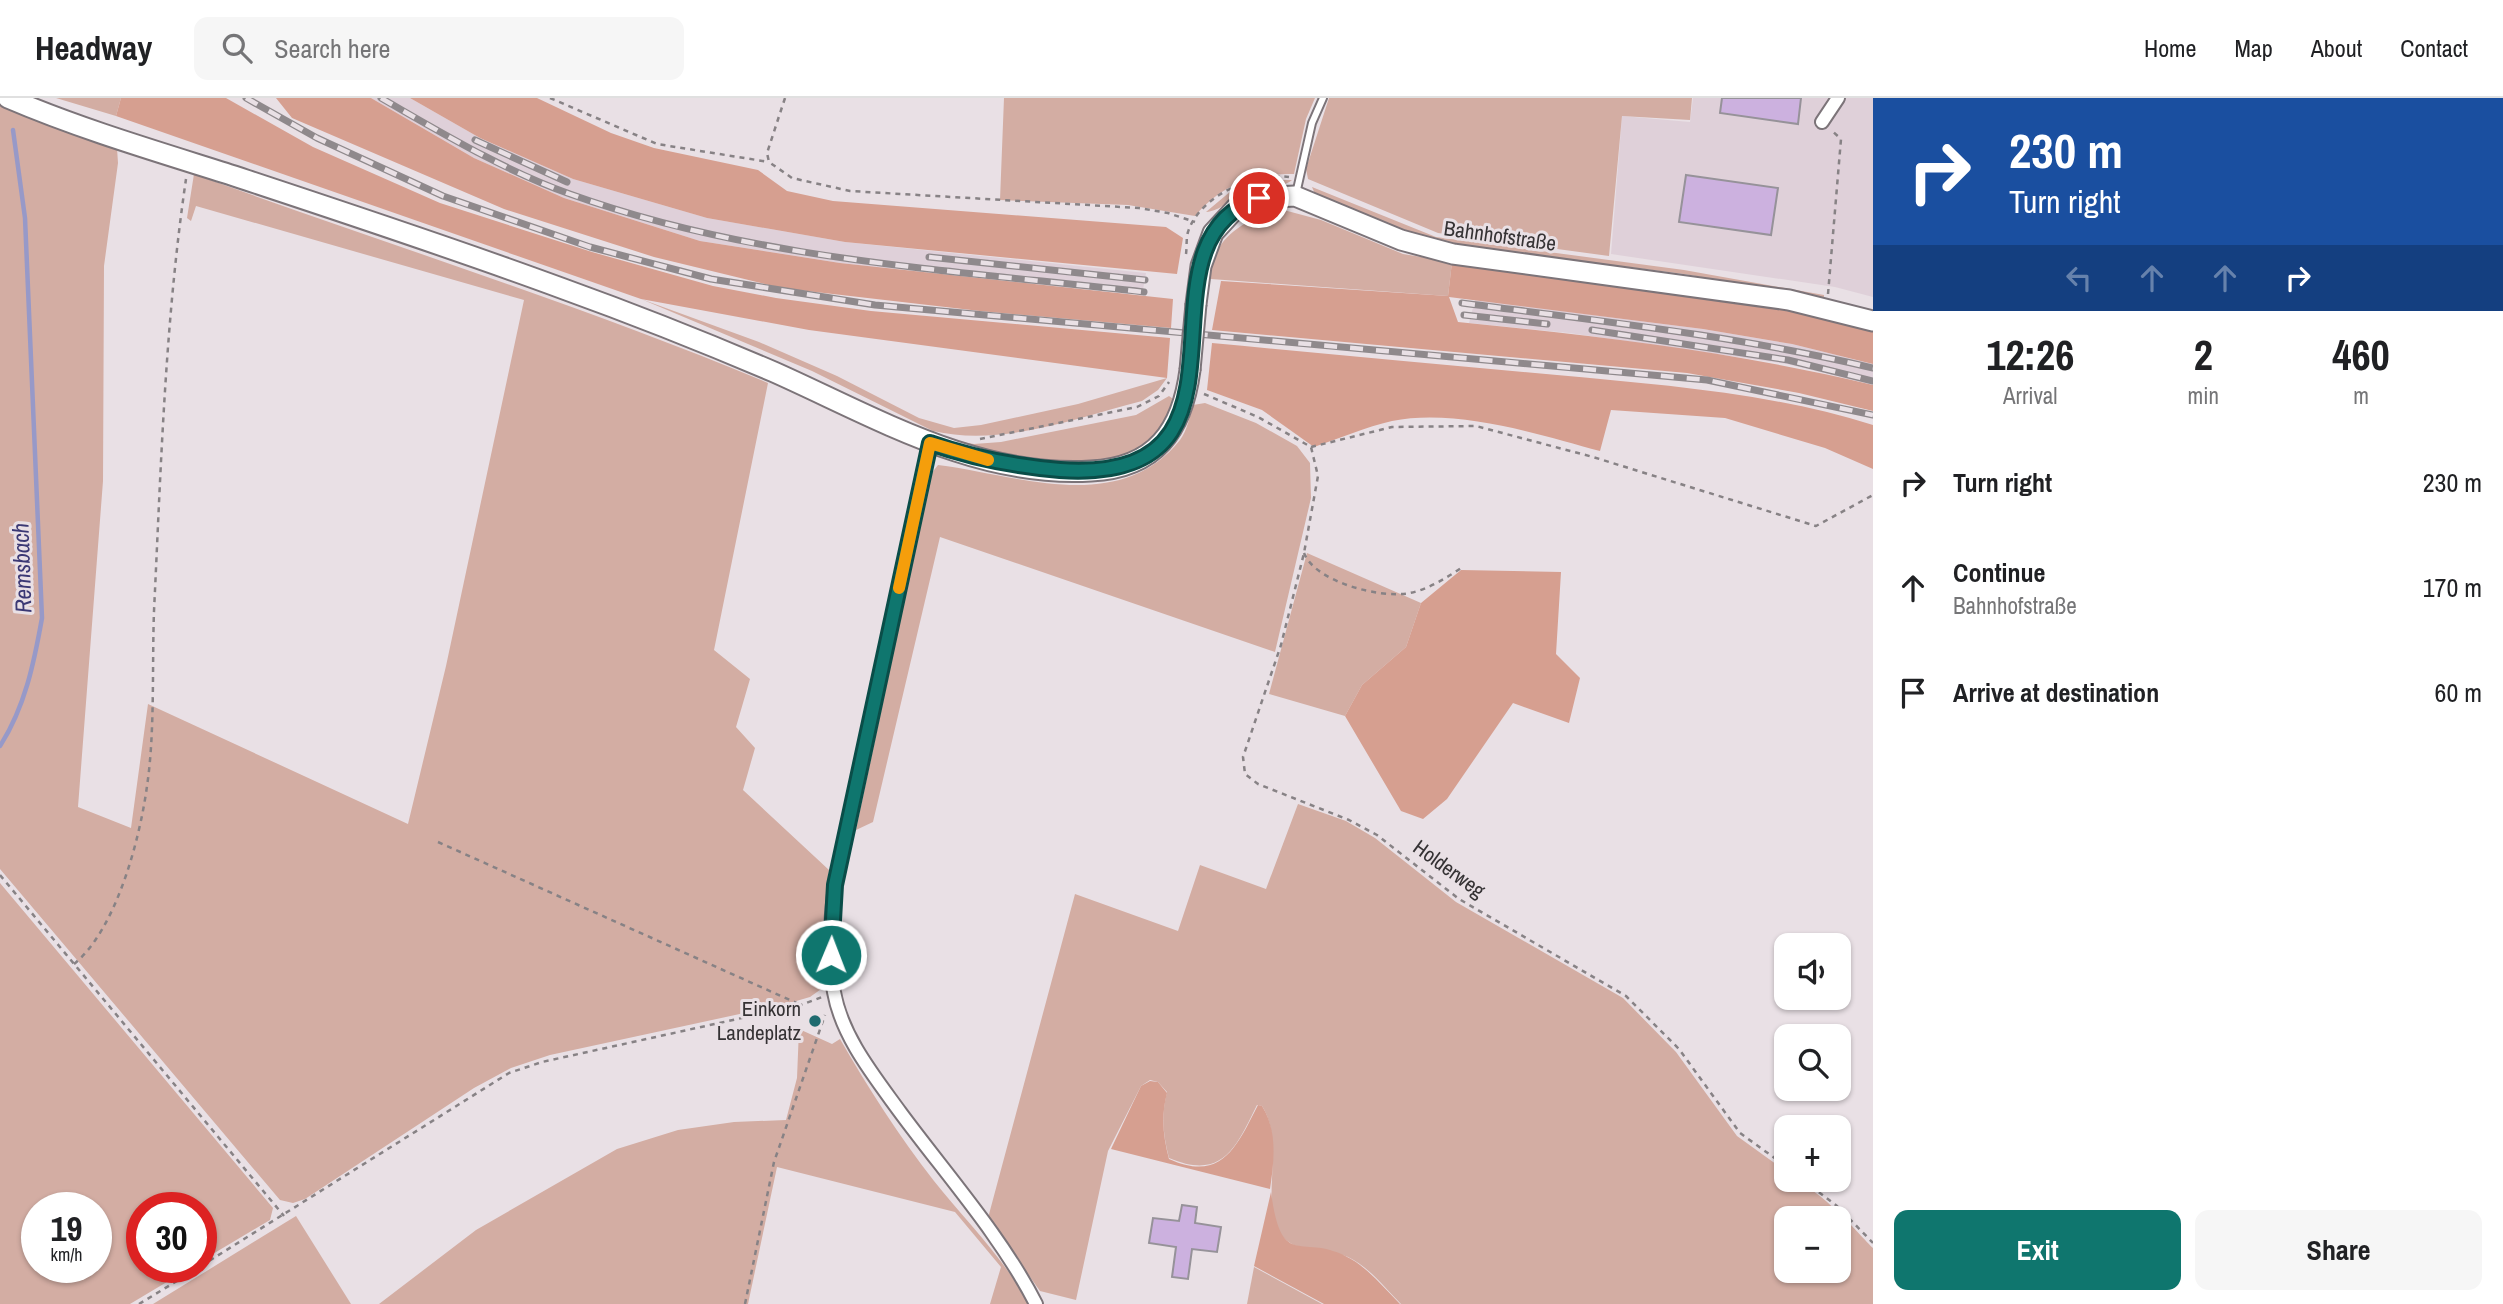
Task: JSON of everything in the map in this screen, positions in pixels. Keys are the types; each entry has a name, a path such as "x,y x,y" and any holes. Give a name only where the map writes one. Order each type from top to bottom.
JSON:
{"main road":[{"name":"Bahnhofstraße","path":"8,98 189,162 385,226 621,310 774,372 930,443 1017,465 1088,471 1112,468 1146,456 1165,440 1180,415 1189,380 1201,266 1213,233 1230,213 1251,201 1279,195 1295,196 1401,240 1453,254 1789,300 1873,321"}],"street":[{"path":"1822,122 1839,98"},
{"path":"930,443 835,885 830,936 834,992 848,1034 876,1079 1014,1265 1036,1304"}],"lane":[{"path":"1295,196 1312,123 1323,98"}],"path":[{"path":"550,98 657,144 769,162 805,182 850,191 1139,208 1168,213 1194,222 1213,233"},
{"path":"769,162 769,140 785,98"},
{"path":"1822,122 1841,139 1828,294 1839,297"},
{"path":"74,964 89,952 113,909 130,859 147,786 164,402 189,162"},
{"path":"1188,230 1202,213"},
{"path":"1189,380 1205,394 1258,417 1311,447 1392,427 1476,426 1593,457 1816,526 1873,495"},
{"path":"1311,447 1318,476 1304,552 1312,567 1333,580 1381,593 1411,593 1447,578 1464,566"},
{"name":"Holderweg","path":"1304,552 1281,645 1243,757 1245,774 1258,784 1349,820 1377,835 1459,899 1626,996 1679,1049 1740,1133 1774,1158"},
{"path":"438,842 801,1005"},
{"path":"0,875 284,1216"},
{"path":"217,1257 509,1073 542,1062 801,1005 834,992"},
{"path":"745,1304 774,1162 801,1077 834,992"},
{"path":"1819,1192 1837,1206 1873,1243"},
{"path":"139,1304 174,1283"}],"shaded area":[{"path":"56,98 121,98 116,116"},
{"path":"121,98 226,98 313,147 440,203 592,252 713,286 871,311 1170,338 1167,378 809,330 641,299 116,116"},
{"path":"276,98 371,98 474,158 564,198 700,241 840,263 1173,299 1171,328 980,311 781,288 654,257 504,209 292,118"},
{"path":"371,98 410,98 480,138 573,179 707,218 845,242 1146,273 1142,295 840,263 700,241 564,198 474,158"},
{"path":"410,98 537,98 611,133 654,148 758,170 787,191 833,201 1166,227 1183,238 1177,274 845,242 707,218 573,179 480,138"},
{"path":"1004,98 1315,98 1306,119 1294,174 1265,176 1239,183 1216,196 1195,216 1128,205 1000,200"},
{"path":"1329,98 1692,98 1690,120 1622,116 1609,256 1438,233 1308,179 1306,169"},
{"path":"1693,98 1873,98 1873,297 1835,287 1611,254 1622,116 1690,122"},
{"path":"0,105 117,148 118,163 104,266 103,481 78,807 131,828 148,704 408,824 446,666 524,300 196,206 191,221 187,218 194,174 626,327 768,383 714,650 750,679 736,727 755,748 743,790 829,870 820,953 824,987 810,997 786,1004 550,1055 511,1068 474,1088 305,1199 293,1203 280,1200 0,869"},
{"path":"1268,180 1292,180 1282,185 1245,192 1206,212 1231,191"},
{"path":"1312,187 1436,237 1684,270 1824,295 1824,298 1684,274 1462,246 1409,233 1315,194"},
{"path":"1280,209 1321,220 1403,254 1452,262 1448,296 1211,279 1216,252 1232,232 1255,218"},
{"path":"1452,262 1823,314 1873,329 1873,364 1792,344 1703,329 1449,297 1458,322 1615,339 1719,354 1873,385 1873,411 1799,393 1687,373 1212,330 1221,281 1448,296"},
{"path":"641,299 759,342 837,376 919,418 954,428 981,425 1078,404 1167,378 1158,390 1142,401 1091,415 1012,433 959,435 933,431 812,371"},
{"path":"1475,300 1703,329 1792,344 1873,364 1873,385 1787,364 1569,333 1469,323"},
{"path":"1212,343 1677,387 1796,405 1873,425 1873,469 1825,448 1725,418 1611,410 1600,451 1497,425 1443,418 1392,421 1314,447 1262,410 1207,390"},
{"path":"1169,396 1176,401 1155,435 1144,446 1117,460 1093,465 1038,462 937,438 974,444 1001,442 1136,415"},
{"path":"1205,403 1256,423 1297,446 1310,463 1311,498 1275,652 940,537 873,822 856,830 931,474 938,465 1034,482 1098,484 1128,477 1155,463 1180,440 1193,405"},
{"path":"1307,553 1421,603 1406,647 1362,685 1345,716 1269,694"},
{"path":"1461,570 1561,572 1556,654 1580,678 1569,723 1513,703 1447,799 1423,819 1401,811 1345,716 1362,685 1406,647 1421,603"},
{"path":"1298,804 1346,821 1375,838 1456,902 1623,998 1676,1052 1737,1136 1774,1163 1774,1192 1814,1192 1831,1206 1774,1206 1774,1283 1851,1283 1851,1225 1873,1248 1873,1304 1401,1304 1363,1266 1348,1257 1297,1246 1283,1237 1272,1210 1272,1139 1262,1106 1257,1105 1242,1134 1225,1156 1203,1165 1187,1164 1169,1158 1164,1125 1167,1092 1158,1082 1150,1080 1141,1086 1108,1151 1076,1300 1040,1291 988,1218 1075,894 1178,931 1200,865 1266,889"},
{"path":"0,883 273,1208 270,1220 217,1251 217,1192 126,1192 126,1283 165,1283 130,1304 0,1304"},
{"path":"799,1029 832,1044 840,1039 908,1147 997,1256 1028,1304 990,1304 1001,1267 955,1212 777,1167 748,1304 379,1304 476,1230 617,1149 678,1130 734,1122 786,1120 797,1078"},
{"path":"1150,1081 1158,1082 1167,1093 1164,1126 1169,1159 1187,1165 1215,1163 1226,1156 1243,1134 1258,1105 1262,1106 1273,1136 1270,1189 1111,1149 1141,1086"},
{"path":"1271,1192 1281,1233 1288,1242 1334,1251 1351,1259 1371,1274 1400,1304 1324,1304 1254,1266"},
{"path":"296,1216 351,1304 153,1304 187,1283 217,1283 217,1265"},
{"path":"1254,1267 1322,1304 1247,1304"}],"building":[{"path":"1722,98 1801,98 1798,124 1720,113"},
{"path":"1686,175 1778,188 1771,235 1679,222"},
{"path":"1182,1205 1197,1207 1195,1223 1221,1227 1217,1252 1192,1249 1188,1279 1172,1277 1176,1247 1149,1243 1153,1218 1179,1221"}],"waterway":[{"name":"Remsbach","path":"0,746 22,700 32,668 42,618 25,218 13,130"}],"railway":[{"path":"246,98 317,138 443,196 590,247 711,279 875,305 1707,380 1873,415"},
{"path":"381,98 521,174 570,194 639,216 710,234 854,260 1144,292"},
{"path":"475,140 567,182"},
{"path":"929,257 1145,280"},
{"path":"1462,303 1720,338 1873,368"},
{"path":"1464,315 1547,324"},
{"path":"1592,330 1788,360 1873,381"}],"slow traffic":[{"path":"899,588 930,443 988,460"}],"place":[{"name":"Einkorn Landeplatz","path":"815,1021"}],"route":[{"path":"831,955 835,885 930,443 1001,463 1088,471 1125,465 1156,449 1174,428 1184,403 1199,278 1207,245 1219,224 1236,208 1259,198"}]}
